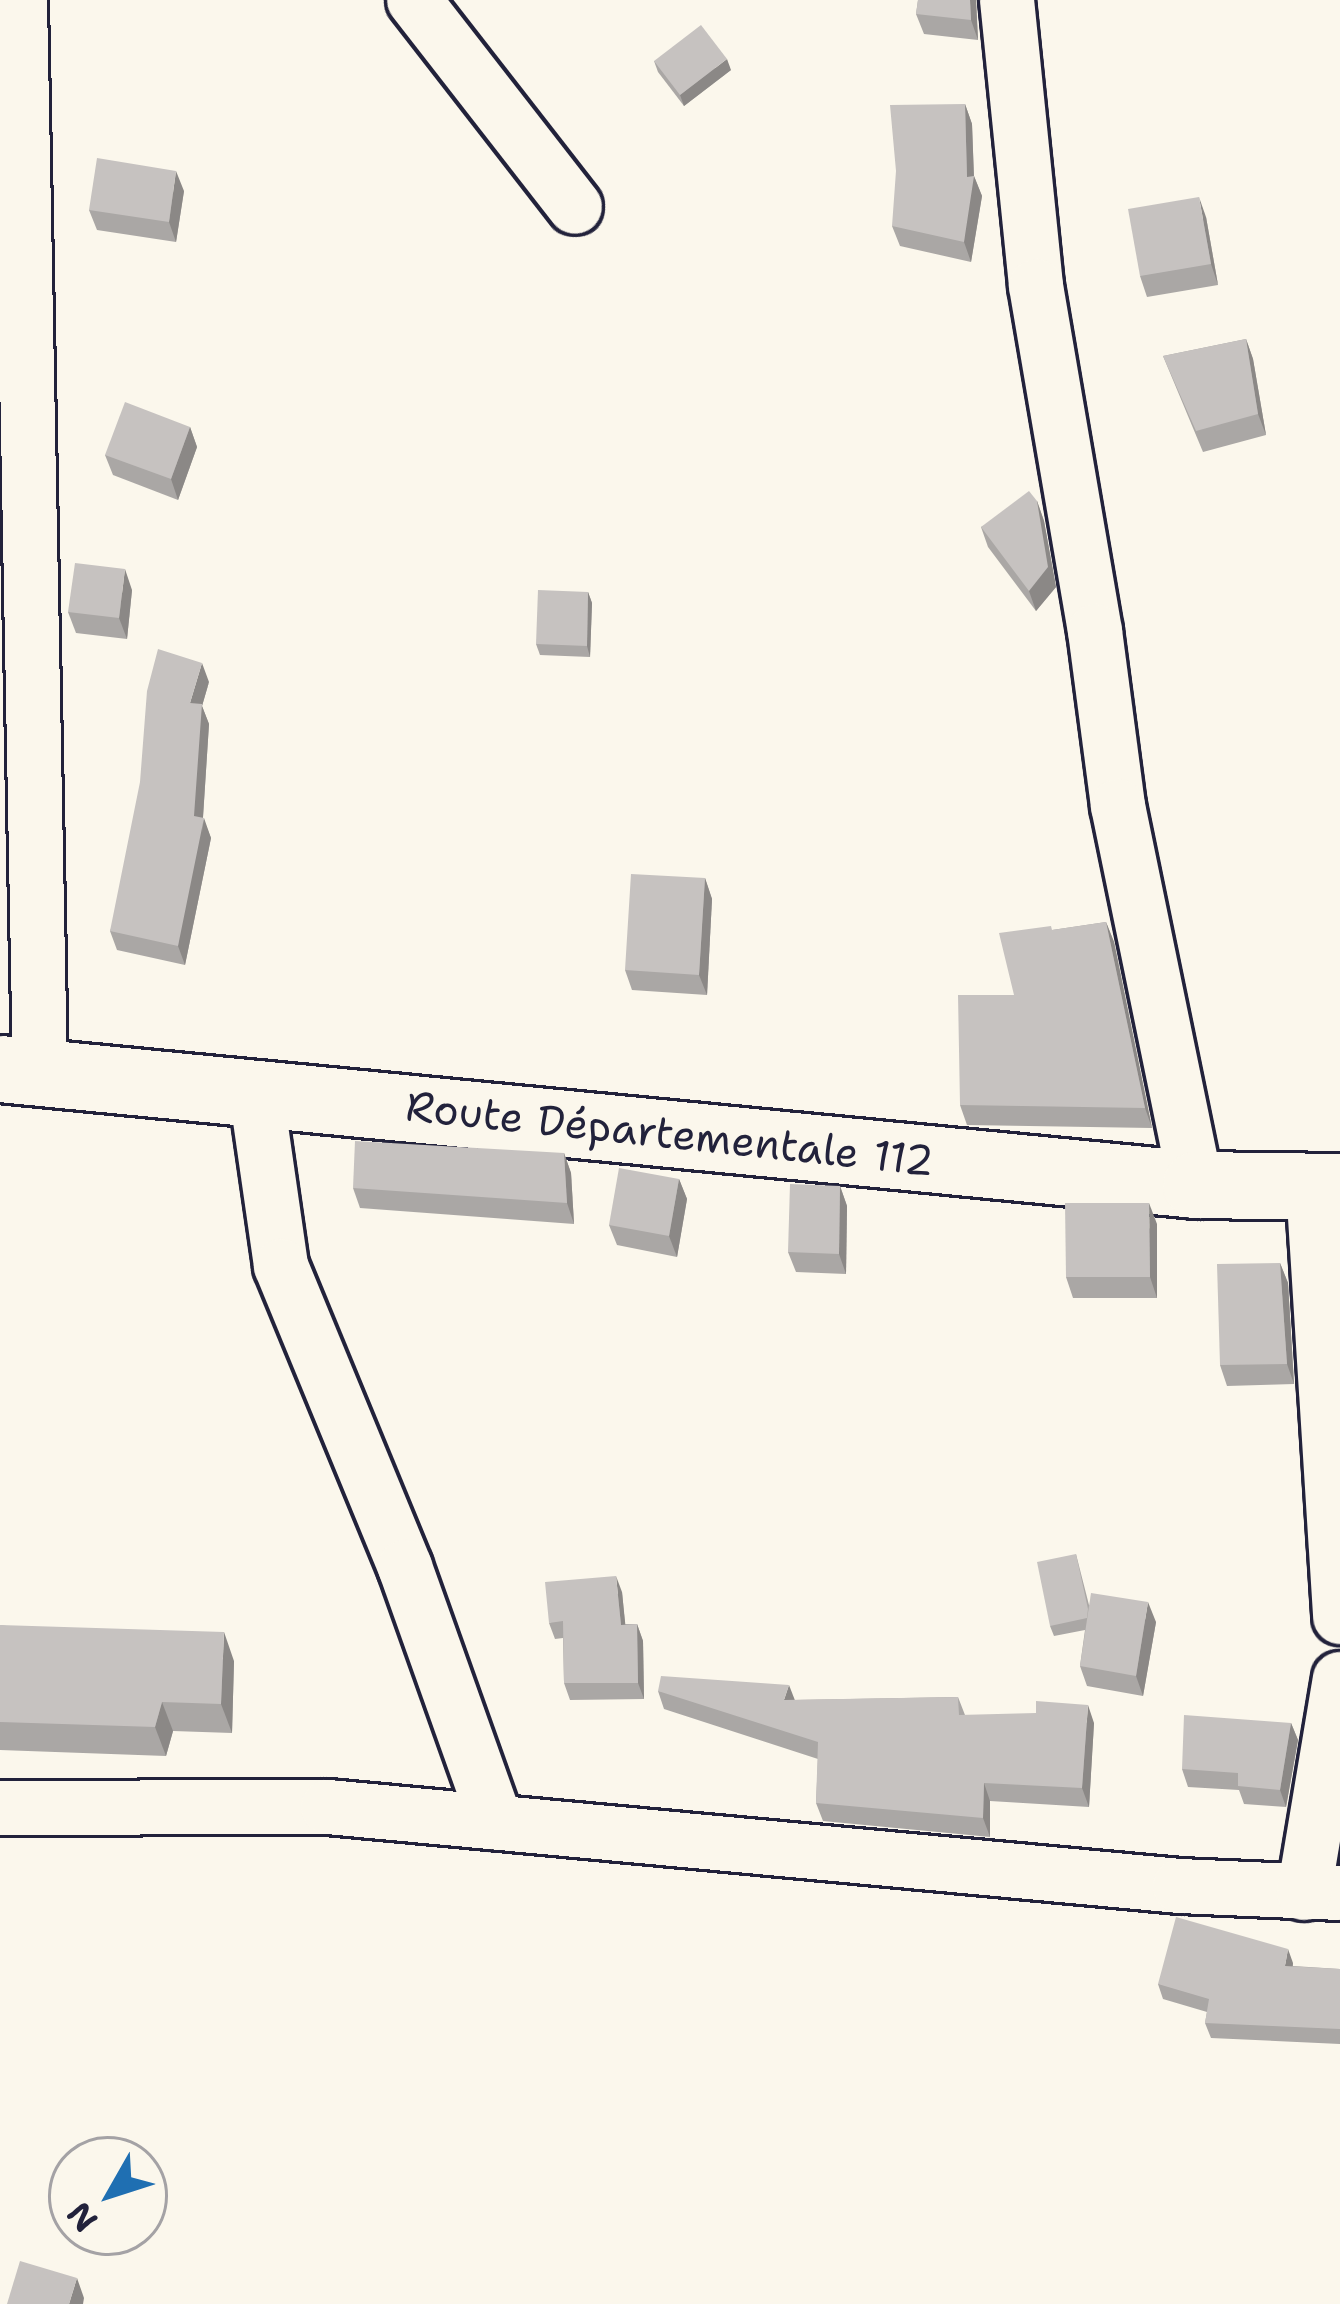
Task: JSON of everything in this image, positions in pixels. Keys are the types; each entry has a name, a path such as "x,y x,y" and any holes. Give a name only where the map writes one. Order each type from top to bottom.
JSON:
{"main road":[{"name":"Route Départementale 112","path":"20,1070 1196,1185 1327,1186"}],"street":[{"path":"20,0 20,1070"},
{"path":"414,0 575,207"},
{"path":"1007,0 1036,286 1095,631 1118,806 1196,1185"},
{"path":"256,1092 281,1266 405,1568 496,1822"},
{"path":"1327,1186 1340,1617"},
{"path":"0,1808 328,1807 1322,1893 1340,1679"}],"building":[{"path":"918,0 970,0 971,20 916,14"},
{"path":"701,25 727,59 680,95 654,61"},
{"path":"965,104 967,177 974,176 964,242 892,226 896,171 890,105"},
{"path":"97,158 176,171 169,222 89,210"},
{"path":"1199,197 1211,264 1140,276 1128,209"},
{"path":"1246,339 1258,414 1196,431 1163,356"},
{"path":"125,402 190,427 171,479 105,455"},
{"path":"1029,491 1037,501 1048,567 1029,591 981,527"},
{"path":"75,563 125,569 119,618 68,612"},
{"path":"538,590 588,592 587,646 536,644"},
{"path":"158,649 202,663 190,703 202,704 194,816 204,818 178,946 110,931 140,782 147,691"},
{"path":"631,874 705,878 699,975 625,970"},
{"path":"1106,922 1145,1108 960,1105 958,995 1014,995 999,933"},
{"path":"355,1141 564,1153 567,1203 353,1188"},
{"path":"619,1168 679,1179 669,1236 609,1225"},
{"path":"790,1184 840,1186 839,1254 788,1252"},
{"path":"1065,1203 1149,1203 1150,1277 1066,1277"},
{"path":"1280,1263 1287,1364 1220,1365 1217,1264"},
{"path":"1076,1554 1087,1618 1050,1626 1037,1562"},
{"path":"616,1576 621,1625 637,1624 638,1683 564,1683 563,1621 549,1623 545,1582"},
{"path":"1091,1593 1148,1602 1136,1676 1080,1666"},
{"path":"0,1625 224,1632 221,1704 162,1702 155,1727 0,1722"},
{"path":"661,1676 789,1685 784,1700 958,1697 959,1715 1036,1713 1036,1701 1088,1705 1082,1788 984,1783 983,1818 816,1803 818,1742 658,1691"},
{"path":"1184,1715 1291,1723 1280,1790 1238,1786 1238,1773 1182,1769"},
{"path":"1176,1917 1288,1949 1285,1966 1340,1969 1340,2029 1205,2023 1209,1999 1158,1984"},
{"path":"20,2261 77,2278 69,2304 7,2304"}]}
